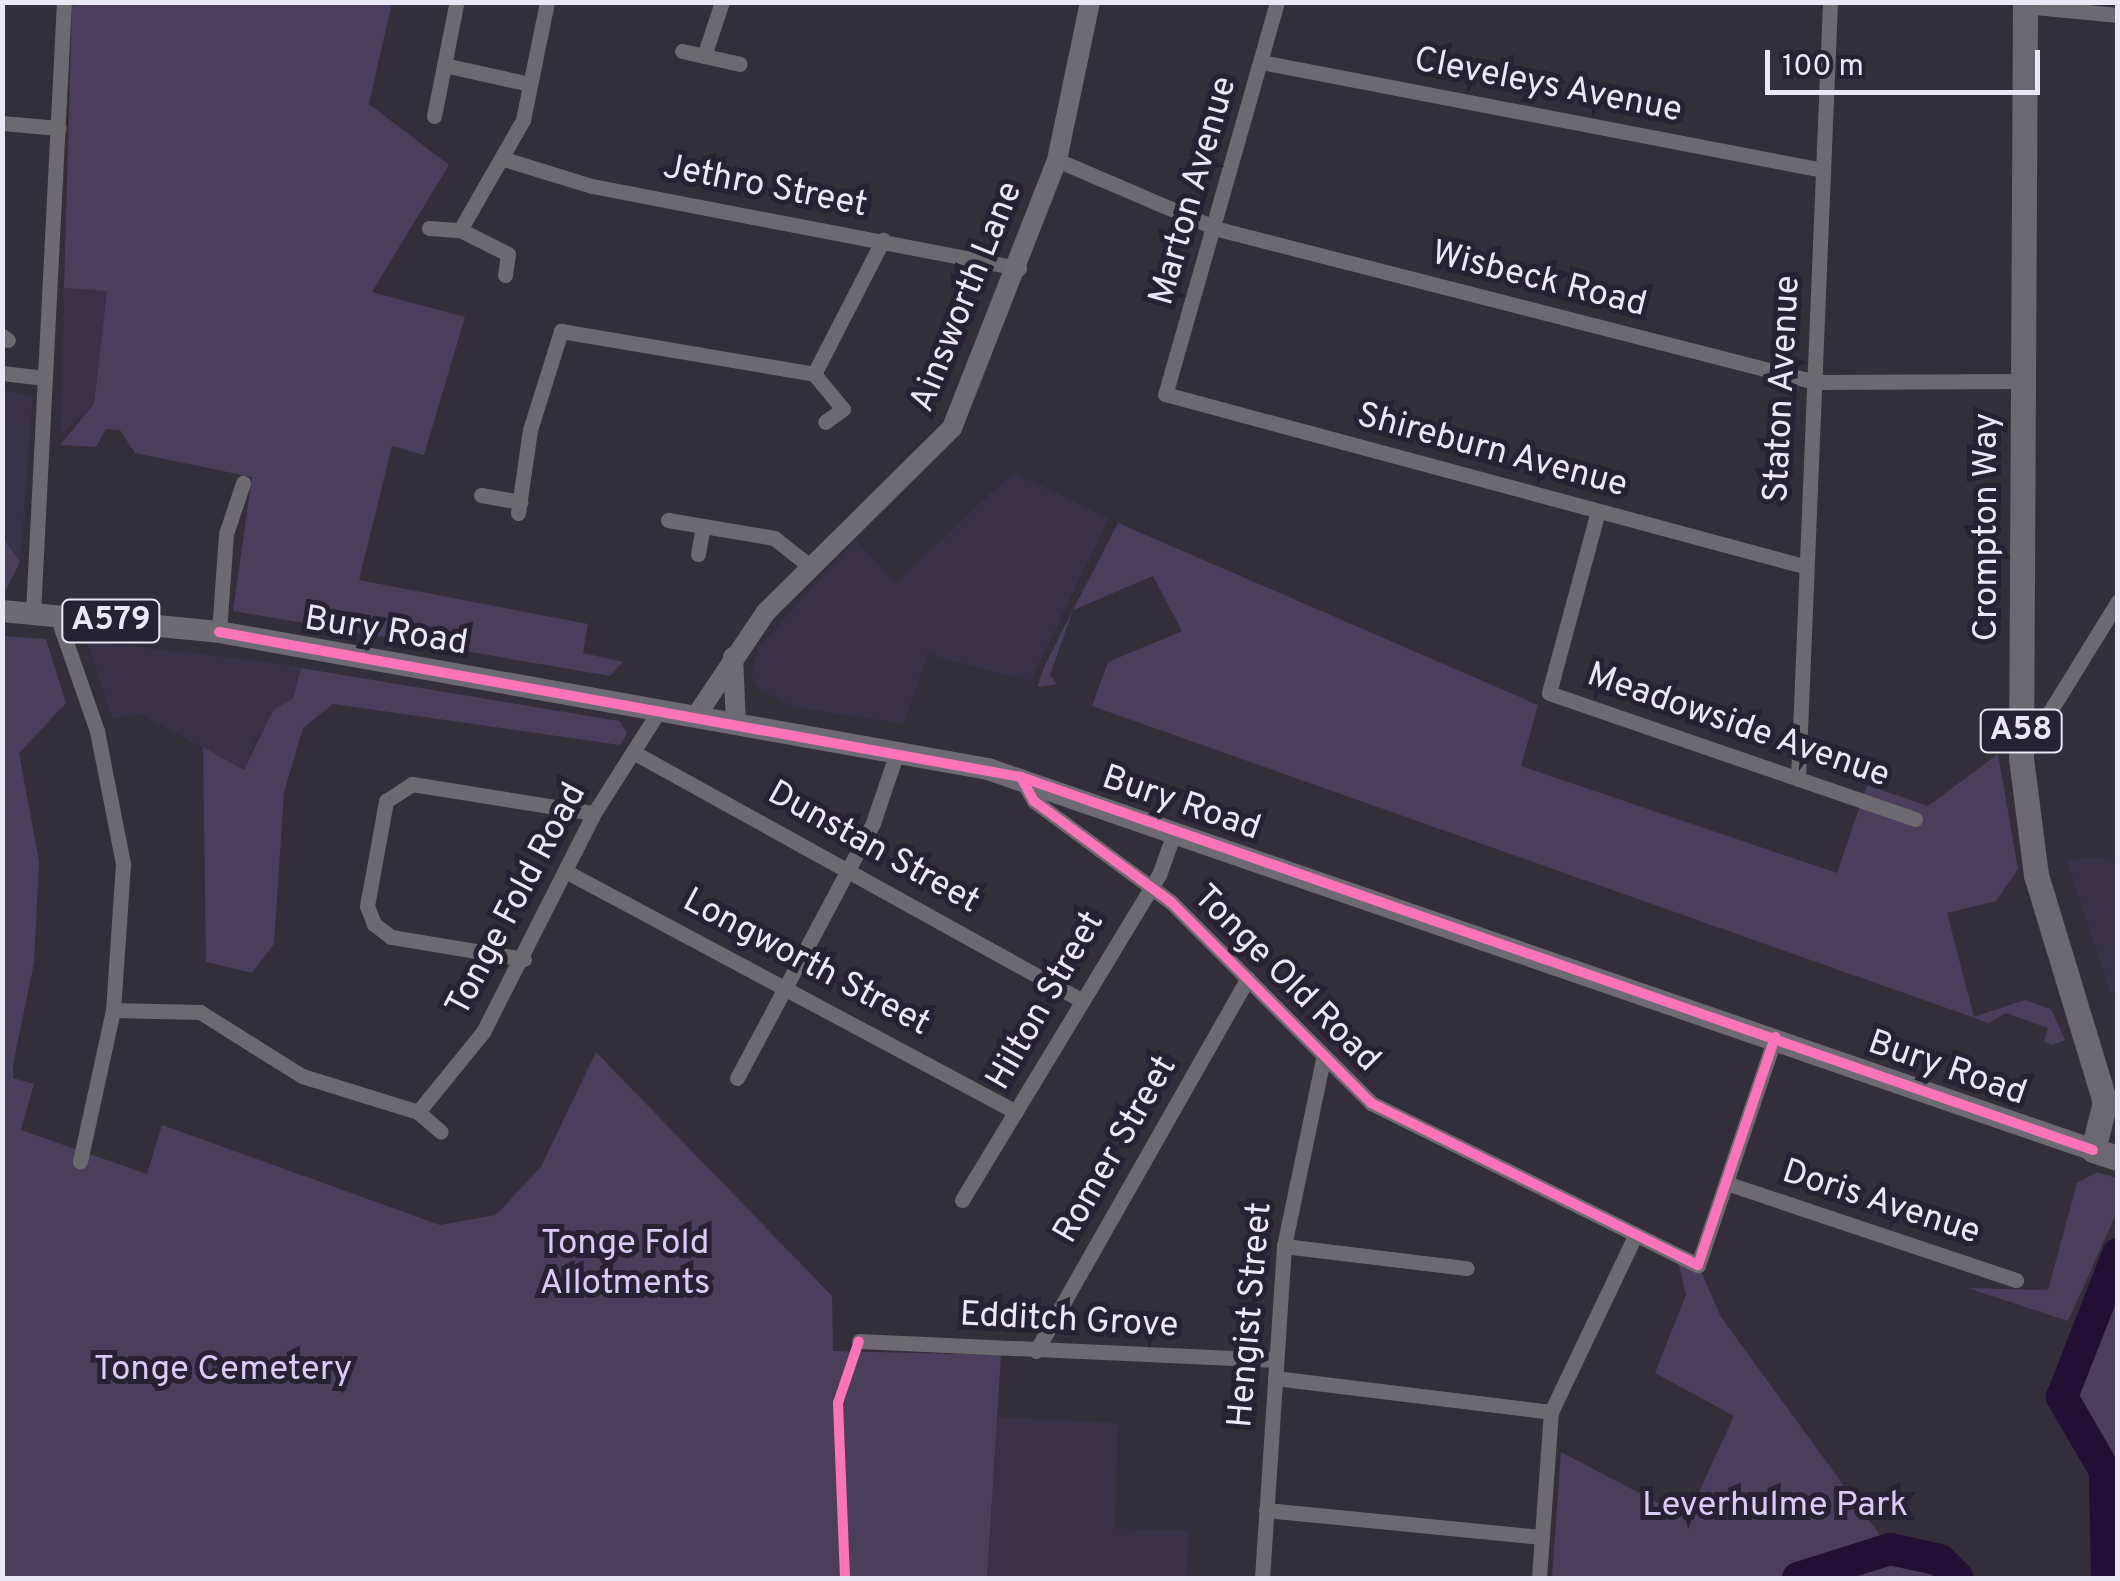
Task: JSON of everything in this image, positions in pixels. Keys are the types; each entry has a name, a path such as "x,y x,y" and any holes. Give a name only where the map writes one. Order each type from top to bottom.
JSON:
{"highway":[{"name":"Crompton Way","path":"2025,4 2021,758 2036,875 2093,1041 2105,1110 2106,1154"},
{"name":"Crompton Way","path":"2093,1041 2118,1070"}],"main road":[{"name":"Ainsworth Lane","path":"696,716 733,655 811,567 952,428 1019,268 1057,160 1090,2"},
{"name":"Bury Road","path":"2,611 219,632 898,750 1021,777 2106,1154"},
{"path":"733,655 736,722"}],"street":[{"path":"32,613 64,2"},
{"path":"460,230 504,159 530,84 547,2"},
{"path":"704,56 722,2"},
{"name":"Marton Avenue","path":"1165,394 1218,229 1277,2"},
{"name":"Staton Avenue","path":"1798,779 1830,2"},
{"path":"2025,4 2118,15"},
{"path":"434,116 456,5"},
{"path":"682,51 740,64"},
{"name":"Cleveleys Avenue","path":"1261,62 1823,170"},
{"path":"444,65 530,84"},
{"path":"2,123 59,128"},
{"name":"Jethro Street","path":"504,159 592,186 1019,268"},
{"name":"Wisbeck Road","path":"1057,160 1218,229 1815,382 2022,381"},
{"path":"429,228 460,230 508,254 504,275"},
{"path":"814,374 883,240"},
{"path":"480,495 519,508 561,331 814,374 844,410 825,422"},
{"path":"2,373 46,378"},
{"name":"Shireburn Avenue","path":"1165,394 1804,566"},
{"path":"219,632 224,544 243,484"},
{"name":"Meadowside Avenue","path":"1598,511 1550,693 1916,819"},
{"path":"668,520 774,538 811,567"},
{"path":"698,554 703,526"},
{"path":"2021,758 2118,601"},
{"path":"57,616 118,828 124,926 113,1010 80,1161"},
{"name":"Tonge Fold Road","path":"418,1112 458,1072 524,959 594,813 660,709"},
{"path":"737,1078 849,866 898,750"},
{"name":"Dunstan Street","path":"633,752 849,866 1081,1000"},
{"name":"Tonge Old Road","path":"1021,777 1034,801 1149,884 1248,978 1323,1060 1371,1103 1633,1240 1698,1265 1726,1184"},
{"path":"524,959 390,937 374,924 367,906 386,802 412,784 594,813"},
{"name":"Hilton Street","path":"962,1200 1149,884 1174,830"},
{"name":"Longworth Street","path":"565,871 788,983 1016,1112"},
{"name":"Romer Street","path":"1036,1351 1248,978"},
{"path":"113,1010 200,1012 302,1076 418,1112 442,1132"},
{"path":"1726,1184 1776,1037"},
{"name":"Hengist Street","path":"1262,1578 1284,1246 1323,1060"},
{"name":"Doris Avenue","path":"1726,1184 2016,1280"},
{"path":"1540,1578 1552,1412 1633,1240"},
{"path":"1284,1246 1467,1268"},
{"name":"Edditch Grove","path":"859,1341 1276,1360"},
{"path":"1275,1378 1552,1412"},
{"path":"1266,1510 1542,1537"}],"shaded area":[{"path":"64,288 107,290 94,404 61,436"},
{"path":"2,388 33,398 20,562 3,536"},
{"path":"1013,472 1109,518 1030,682 928,654 904,724 794,707 759,691 751,676 757,649 855,540 896,583"},
{"path":"87,641 301,668 293,699 255,741 244,770 140,714 112,718"},
{"path":"2118,856 2117,1012 2066,860"},
{"path":"997,1417 1118,1423 1115,1528 1189,1531 1186,1578 987,1578"}],"green space":[{"path":"103,2 392,3 369,104 449,165 372,292 465,317 424,455 392,446 359,580 588,624 583,653 623,662 610,676 233,611 252,477 135,453 120,430 106,429 96,447 60,445 94,404 107,291 64,288 72,6"},
{"path":"1118,523 1538,705 1521,766 1837,873 1867,785 1928,806 1998,754 2018,869 1996,901 1947,913 1974,1017 2025,1000 2051,1009 2065,1040 2053,1045 2044,1042 2048,1028 2006,1013 1989,1023 1092,706 1108,662 1182,631 1153,576 1073,610"},
{"path":"2,536 20,562 5,592 2,591"},
{"path":"1073,610 1050,675 1057,684 1037,687 1045,665"},
{"name":"Tonge Cemetery","path":"2,636 46,639 66,703 19,753 39,861 34,963 13,1065 13,1078 34,1084 21,1130 147,1174 162,1125 440,1225 496,1215 541,1167 596,1052 832,1296 833,1351 1001,1355 987,1578 3,1578"},
{"path":"301,668 619,721 627,733 620,745 333,704 303,728 284,792 274,944 252,973 206,962 203,747 244,770 273,710 293,699"},
{"path":"2097,1172 2117,1178 2117,1212 2068,1321 1968,1288 2048,1290 2077,1183"},
{"path":"2117,1254 2118,1578 2107,1578 2105,1471 2062,1397"},
{"name":"Leverhulme Park","path":"1677,1257 1698,1265 1721,1317 1890,1549 1940,1560 1958,1578 1552,1578 1561,1452 1687,1518 1734,1416 1655,1373 1686,1295"}],"waterway":[{"path":"2107,1578 2105,1471 2062,1397 2118,1254"},
{"path":"1798,1578 1890,1549 1940,1560 1958,1578"}],"cycle path":[{"path":"219,632 1021,777 2093,1150"},
{"path":"1021,777 1034,801 1171,902 1371,1103 1698,1265 1775,1037"},
{"path":"845,1578 838,1403 859,1341"}],"park label":[{"name":"Tonge Fold Allotments","path":"625,1264"}]}
